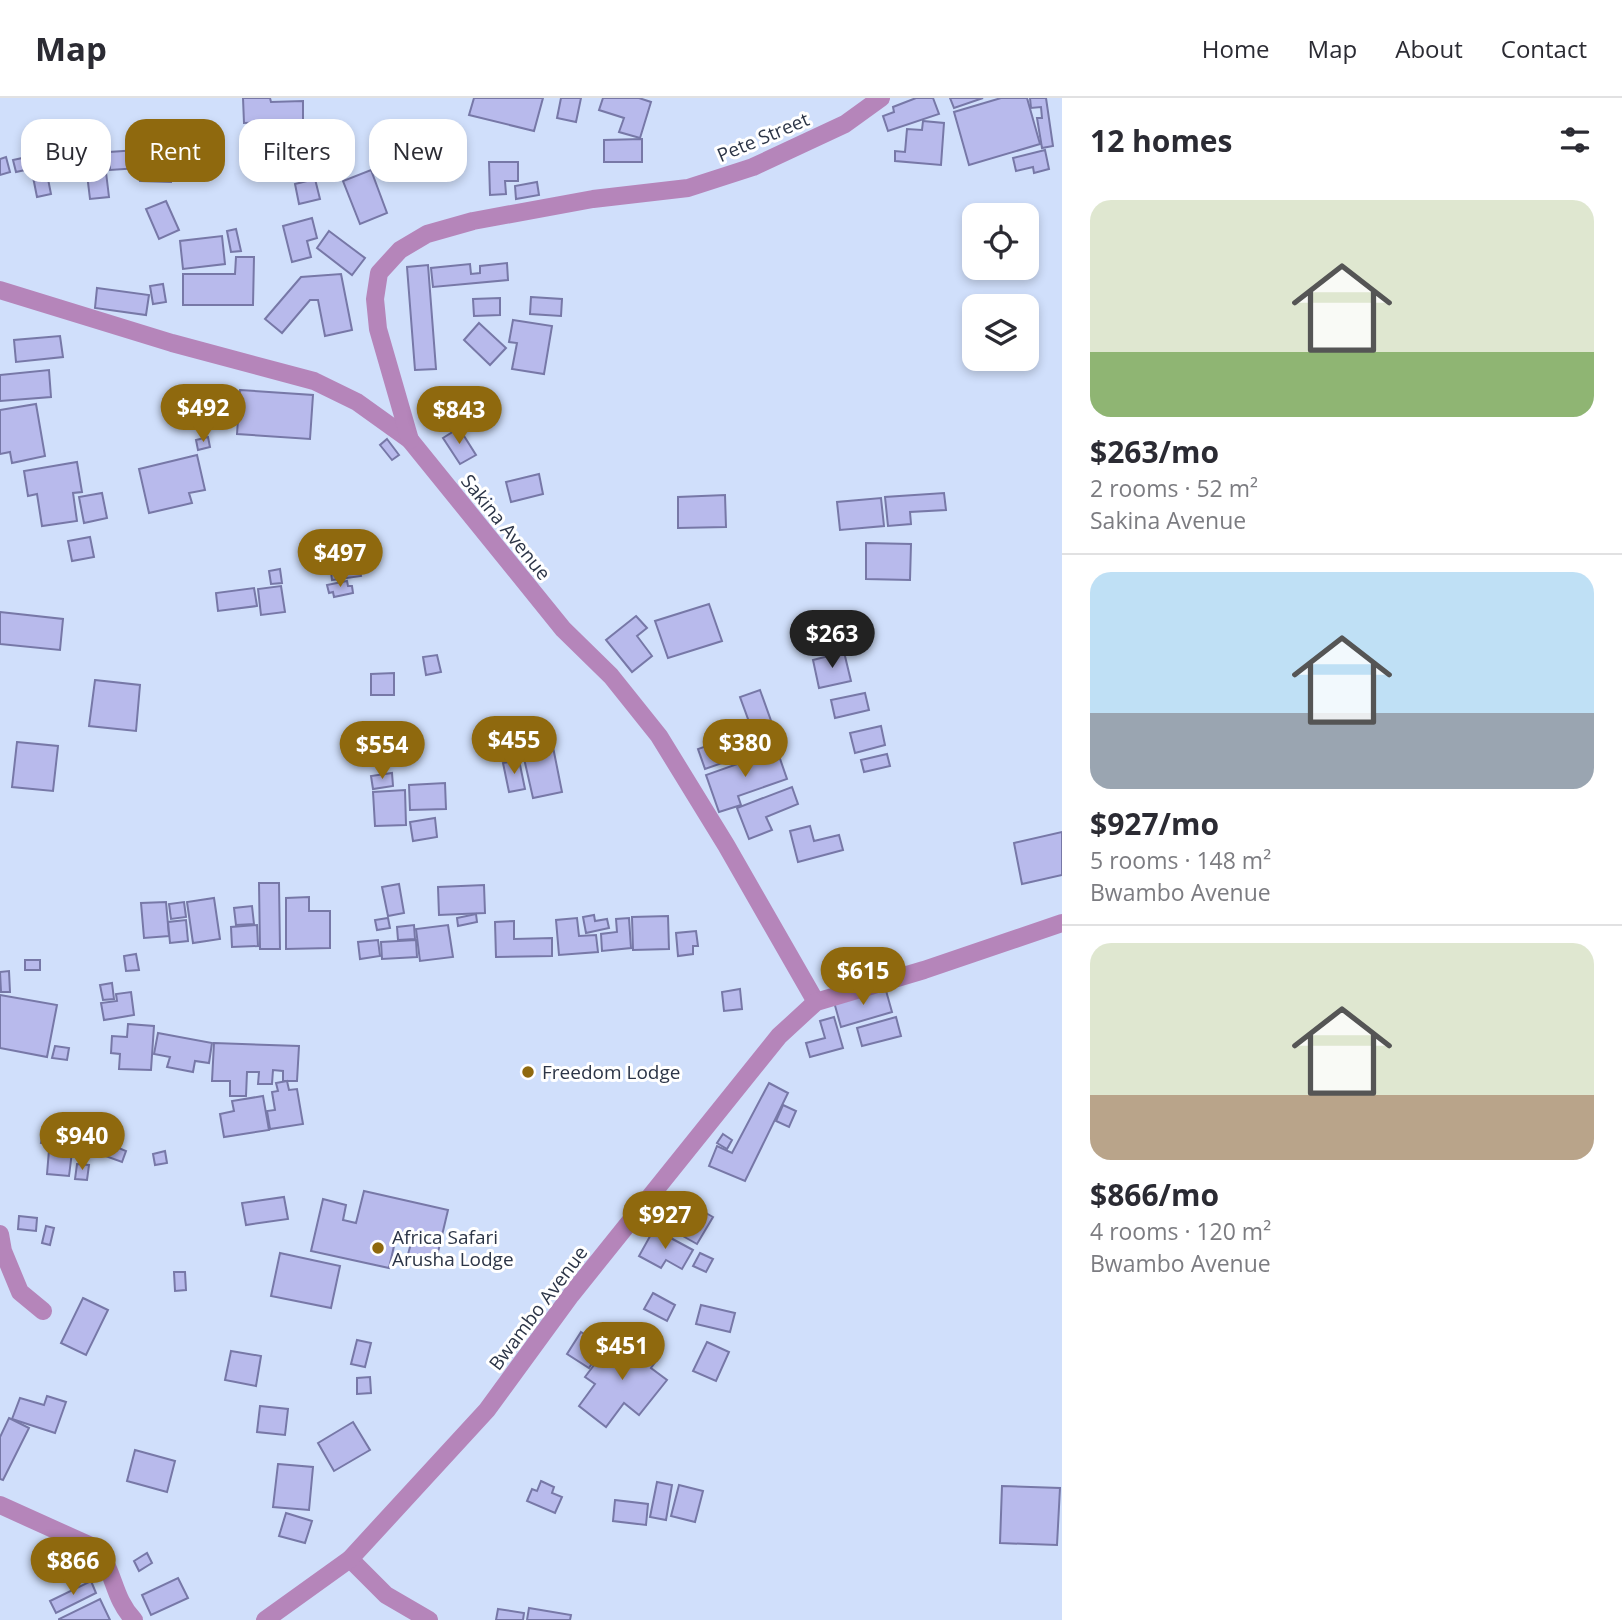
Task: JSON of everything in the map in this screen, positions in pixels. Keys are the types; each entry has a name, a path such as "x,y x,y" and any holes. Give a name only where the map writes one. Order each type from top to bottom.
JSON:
{"street":[{"name":"Pete Street","path":"410,440 378,329 375,299 379,273 400,250 427,234 473,222 593,199 688,188 752,167 845,124 881,98"},
{"name":"Sakina Avenue","path":"0,290 172,343 314,381 357,402 410,440 555,619 611,676 659,736 726,845 816,1002"},
{"name":"Bwambo Avenue","path":"265,1620 351,1559 487,1410 571,1295 779,1036 816,1002 924,970 1062,923"},
{"path":"0,1234 3,1251 20,1292 43,1311"},
{"path":"0,1505 91,1546 102,1555 120,1603 134,1620"},
{"path":"351,1559 386,1595 429,1620"}],"building":[{"path":"243,98 270,98 271,102 303,101 303,119 244,119"},
{"path":"474,98 543,98 534,131 469,115"},
{"path":"561,98 581,98 576,122 557,118"},
{"path":"603,98 639,98 651,102 640,138 619,132 624,118 599,110"},
{"path":"916,98 933,98 939,114 888,131 883,116 894,112 893,107"},
{"path":"950,98 983,98 954,108"},
{"path":"1001,98 1027,98 1040,144 969,165 954,112"},
{"path":"1030,98 1046,98 1053,146 1042,148 1037,118 1042,118 1041,107 1031,108"},
{"path":"923,121 944,123 941,165 895,161 895,151 905,152 907,129 922,130"},
{"path":"642,139 642,162 604,162 604,140"},
{"path":"1045,150 1049,169 1034,173 1033,167 1016,171 1013,158"},
{"path":"125,151 125,169 111,170 111,152"},
{"path":"6,157 10,172 0,175 0,159"},
{"path":"21,158 21,171 16,172 13,160"},
{"path":"489,162 518,162 518,181 505,181 506,194 490,195"},
{"path":"369,171 369,182 375,182 387,213 360,224 343,182 355,182 355,176"},
{"path":"34,182 49,182 51,194 37,197"},
{"path":"88,182 107,182 109,197 90,199"},
{"path":"316,182 320,199 299,204 295,184"},
{"path":"537,182 539,195 516,199 515,186"},
{"path":"166,201 179,230 159,239 146,209"},
{"path":"312,218 317,238 307,241 311,257 292,262 283,226"},
{"path":"236,229 241,251 231,252 227,231"},
{"path":"329,231 365,258 352,275 317,248"},
{"path":"222,236 225,264 183,269 180,241"},
{"path":"236,257 254,257 253,305 183,305 183,274 235,274"},
{"path":"507,263 508,280 433,287 431,268 470,264 471,274 480,273 480,266"},
{"path":"428,265 436,369 415,370 407,267"},
{"path":"341,274 352,330 325,336 318,300 310,300 282,333 265,319 301,277"},
{"path":"163,284 166,302 153,304 150,286"},
{"path":"97,288 149,295 146,315 95,308"},
{"path":"531,297 562,299 561,316 530,314"},
{"path":"500,298 500,315 474,316 473,299"},
{"path":"513,320 552,326 544,374 512,369 517,343 509,342"},
{"path":"479,323 506,348 490,365 464,340"},
{"path":"60,336 63,357 16,362 14,340"},
{"path":"49,370 51,397 0,401 0,375"},
{"path":"240,390 313,395 310,439 237,434"},
{"path":"36,404 45,456 12,463 10,452 0,454 0,410"},
{"path":"459,428 476,455 460,464 443,438"},
{"path":"208,437 210,447 198,450 196,440"},
{"path":"387,439 399,455 392,460 380,445"},
{"path":"197,455 205,490 189,493 192,503 149,513 139,469"},
{"path":"77,462 82,492 73,493 77,521 42,526 37,494 28,496 24,471"},
{"path":"539,474 543,494 511,502 506,482"},
{"path":"102,493 107,518 84,523 79,497"},
{"path":"944,493 946,510 910,512 911,524 888,526 885,497"},
{"path":"725,495 726,527 678,528 678,497"},
{"path":"881,498 884,526 840,530 837,502"},
{"path":"90,537 94,557 72,561 68,541"},
{"path":"866,543 911,544 910,580 866,579"},
{"path":"358,561 361,576 332,580 330,564"},
{"path":"280,569 282,583 271,584 269,571"},
{"path":"347,581 348,586 352,586 353,593 334,597 333,592 329,593 327,585"},
{"path":"281,586 285,612 261,615 258,589"},
{"path":"254,588 257,606 218,611 216,593"},
{"path":"709,604 722,641 668,658 655,621"},
{"path":"0,612 63,619 60,650 0,644"},
{"path":"636,616 647,628 637,636 652,656 632,672 606,640"},
{"path":"844,652 851,681 819,688 813,660"},
{"path":"437,655 441,672 426,675 423,657"},
{"path":"394,673 394,695 371,695 371,674"},
{"path":"95,680 140,685 136,731 89,726"},
{"path":"760,690 779,743 705,769 698,749 752,730 740,697"},
{"path":"865,693 869,710 835,718 831,700"},
{"path":"881,726 885,745 855,753 850,733"},
{"path":"17,742 58,746 53,791 12,787"},
{"path":"553,747 562,792 533,798 523,754"},
{"path":"777,750 787,779 738,796 741,805 719,812 706,775"},
{"path":"887,754 890,766 864,772 861,760"},
{"path":"519,760 525,789 509,792 503,763"},
{"path":"392,773 393,786 373,789 371,776"},
{"path":"445,783 446,809 410,810 409,785"},
{"path":"792,787 798,804 766,817 772,830 749,839 737,808"},
{"path":"405,790 406,825 375,826 373,792"},
{"path":"435,818 437,837 413,841 410,822"},
{"path":"810,826 814,841 839,835 843,850 798,862 790,831"},
{"path":"1062,832 1062,875 1022,884 1014,843"},
{"path":"259,883 279,883 280,949 260,949"},
{"path":"399,884 404,913 388,916 382,887"},
{"path":"484,885 485,913 439,915 438,887"},
{"path":"309,897 309,911 330,911 330,948 286,949 286,898"},
{"path":"214,898 220,939 193,943 187,902"},
{"path":"166,902 169,936 144,938 141,903"},
{"path":"184,902 186,917 171,919 169,904"},
{"path":"252,906 254,924 236,925 234,908"},
{"path":"476,914 477,922 458,926 457,918"},
{"path":"594,915 595,921 607,919 609,928 586,933 583,917"},
{"path":"668,916 669,949 633,950 632,917"},
{"path":"388,918 390,928 377,930 375,920"},
{"path":"577,918 579,936 596,935 598,952 559,955 556,920"},
{"path":"629,918 631,948 602,951 601,934 617,932 616,919"},
{"path":"186,920 188,941 170,943 168,922"},
{"path":"514,921 514,939 552,938 552,956 496,957 495,922"},
{"path":"257,925 258,946 232,947 231,927"},
{"path":"414,925 415,939 398,940 397,927"},
{"path":"448,925 453,957 420,961 416,929"},
{"path":"696,931 698,946 693,946 693,954 678,956 676,933"},
{"path":"378,940 380,956 360,959 358,942"},
{"path":"416,940 417,957 382,959 381,942"},
{"path":"136,954 139,970 126,971 124,956"},
{"path":"25,960 40,960 40,970 25,970"},
{"path":"9,971 10,992 1,992 0,972"},
{"path":"112,983 114,999 103,1000 100,985"},
{"path":"885,987 892,1012 841,1027 834,1002"},
{"path":"740,989 742,1009 724,1011 722,992"},
{"path":"131,992 134,1015 104,1020 101,1003 117,1001 116,994"},
{"path":"0,995 57,1005 47,1057 0,1048"},
{"path":"834,1017 843,1048 810,1057 806,1043 825,1038 820,1021"},
{"path":"896,1017 901,1036 862,1046 857,1028"},
{"path":"128,1024 154,1026 151,1070 119,1069 120,1054 111,1053 112,1036 127,1037"},
{"path":"158,1033 212,1043 209,1063 195,1061 193,1072 167,1067 170,1057 154,1054"},
{"path":"214,1043 299,1046 297,1081 283,1081 283,1071 273,1070 272,1084 258,1084 259,1072 247,1072 246,1096 230,1096 230,1081 212,1081"},
{"path":"55,1046 69,1048 67,1060 52,1058"},
{"path":"287,1081 289,1090 297,1089 303,1124 270,1129 267,1111 275,1110 272,1092 278,1091 276,1083"},
{"path":"769,1083 788,1093 745,1181 709,1166 717,1146 732,1153"},
{"path":"263,1096 269,1130 224,1137 220,1114 234,1111 232,1101"},
{"path":"783,1105 796,1111 789,1127 776,1121"},
{"path":"44,1128 64,1131 61,1147 41,1143"},
{"path":"723,1134 732,1140 727,1149 717,1143"},
{"path":"102,1141 126,1151 122,1162 97,1153"},
{"path":"49,1150 72,1152 69,1176 47,1174"},
{"path":"165,1151 167,1163 155,1165 153,1154"},
{"path":"77,1164 89,1165 87,1180 75,1179"},
{"path":"364,1191 448,1210 435,1265 407,1258 413,1236 397,1233 389,1268 311,1251 323,1199 346,1205 343,1220 356,1223"},
{"path":"284,1197 288,1219 246,1225 242,1203"},
{"path":"697,1208 713,1217 697,1244 681,1235"},
{"path":"19,1216 37,1218 36,1231 18,1229"},
{"path":"46,1226 54,1228 50,1245 42,1243"},
{"path":"654,1229 693,1250 682,1269 666,1260 661,1268 639,1256"},
{"path":"280,1253 340,1266 331,1308 271,1296"},
{"path":"700,1253 713,1259 706,1272 693,1266"},
{"path":"174,1272 185,1272 186,1290 175,1291"},
{"path":"653,1293 675,1305 667,1321 644,1309"},
{"path":"83,1298 108,1310 86,1355 61,1343"},
{"path":"701,1305 735,1313 730,1332 696,1324"},
{"path":"581,1332 603,1346 589,1368 567,1354"},
{"path":"636,1339 659,1357 651,1368 667,1380 639,1415 624,1403 606,1427 579,1406 595,1384 585,1377 613,1340 627,1351"},
{"path":"357,1340 371,1343 365,1367 351,1364"},
{"path":"707,1342 729,1352 716,1381 693,1371"},
{"path":"231,1351 261,1356 256,1386 225,1380"},
{"path":"370,1377 371,1393 357,1394 357,1378"},
{"path":"47,1396 66,1402 55,1433 12,1419 20,1398 44,1405"},
{"path":"260,1406 288,1409 285,1435 257,1432"},
{"path":"9,1418 29,1428 3,1480 0,1479 0,1437"},
{"path":"353,1422 370,1450 334,1471 318,1443"},
{"path":"135,1450 175,1461 167,1492 127,1481"},
{"path":"278,1464 313,1467 309,1510 273,1507"},
{"path":"541,1481 554,1487 552,1493 562,1497 555,1513 527,1501 532,1489 537,1491"},
{"path":"657,1482 672,1485 666,1520 650,1517"},
{"path":"679,1485 703,1491 695,1522 671,1516"},
{"path":"1002,1486 1060,1488 1057,1545 1000,1543"},
{"path":"615,1500 648,1504 646,1525 613,1521"},
{"path":"286,1513 312,1521 305,1543 279,1536"},
{"path":"147,1553 152,1563 139,1571 134,1561"},
{"path":"178,1578 188,1598 151,1615 142,1595"},
{"path":"91,1581 96,1593 56,1613 50,1601"},
{"path":"100,1599 110,1620 59,1620 59,1619"},
{"path":"529,1608 571,1615 570,1620 527,1620"},
{"path":"498,1609 524,1613 523,1620 496,1620"}],"place":[{"name":"Freedom Lodge","path":"528,1072"},
{"name":"Africa Safari Arusha Lodge","path":"378,1248"}]}
